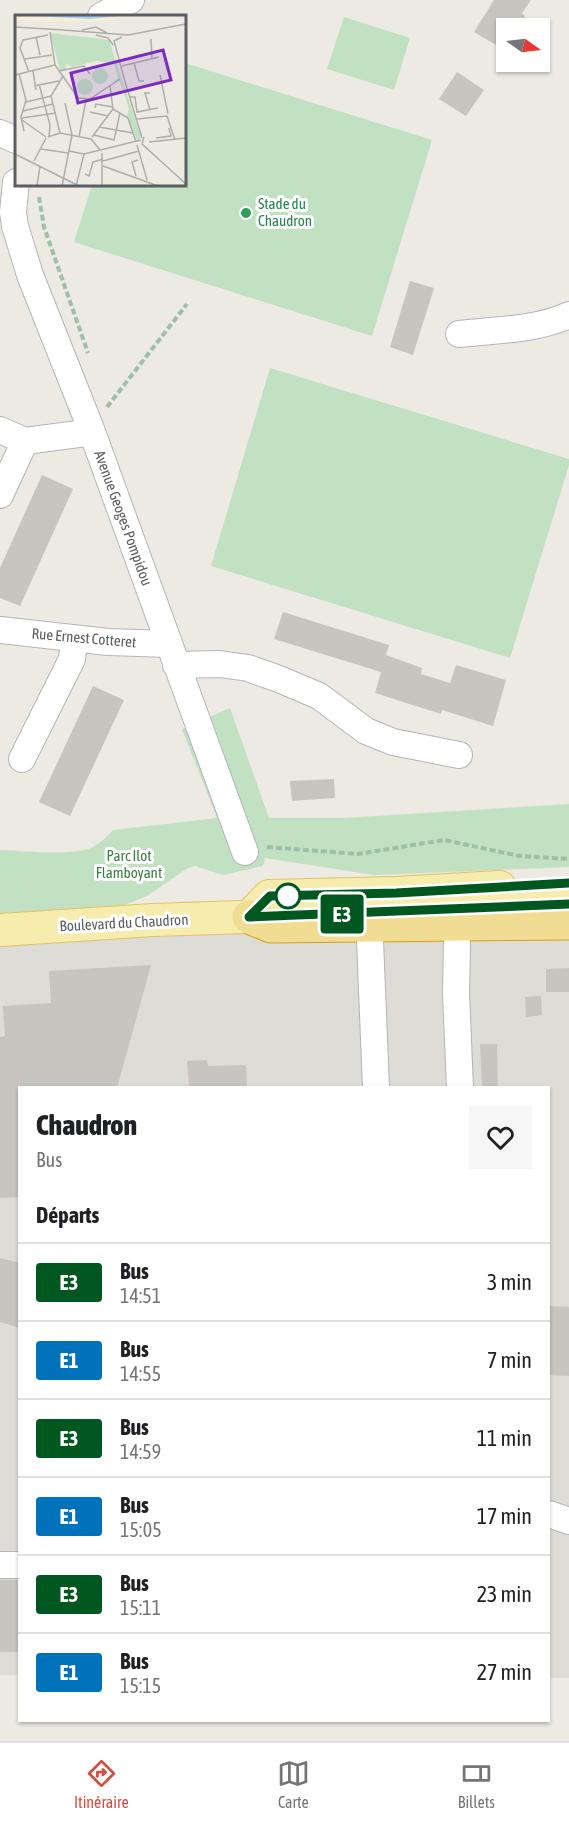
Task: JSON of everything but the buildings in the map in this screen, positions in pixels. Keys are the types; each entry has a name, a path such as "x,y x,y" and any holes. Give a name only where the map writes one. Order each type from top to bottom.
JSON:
{"highway":[{"path":"249,917 271,926 569,923"}],"main road":[{"path":"249,917 270,896 396,893 569,883"},
{"name":"Boulevard du Chaudron","path":"0,930 153,920 569,904"}],"street":[{"path":"103,15 131,0"},
{"path":"0,133 15,140"},
{"name":"Avenue Geoges Pompidou","path":"16,186 11,233 92,429 172,654 255,849"},
{"path":"0,197 11,233"},
{"path":"459,334 524,327 559,320 569,315"},
{"path":"0,430 25,441 86,434 92,429"},
{"path":"0,495 25,441"},
{"name":"Rue Ernest Cotteret","path":"0,630 108,642 248,668 279,678 319,696 366,731 393,742 459,755"},
{"path":"22,759 72,659 74,638"},
{"path":"370,940 376,1086"},
{"path":"457,943 456,993 460,1086"},
{"path":"550,1514 569,1521"},
{"path":"0,1565 18,1565"}],"path":[{"path":"38,195 44,227 88,355"},
{"path":"103,397 107,408 187,304"},
{"path":"255,849 358,854 444,840 520,856 569,859"}],"shaded area":[{"path":"569,922 569,1678 550,1678 550,1086 18,1086 18,1675 0,1675 0,943 200,930"}],"green space":[{"path":"344,17 410,38 394,90 327,69"},
{"name":"Stade du Chaudron","path":"186,63 432,140 372,336 74,242 92,186 186,186"},
{"path":"270,368 569,459 510,658 211,566"},
{"name":"Parc Ilot Flamboyant","path":"230,708 269,818 343,818 569,804 569,867 374,875 265,858 263,866 223,875 195,866 188,868 147,896 117,908 0,914 0,850 71,852 91,848 113,830 217,818 182,729"}],"bus line":[{"name":"E3","path":"569,883 396,893 270,896 249,917 569,904"}],"place":[{"name":"Stade du Chaudron","path":"246,213"}]}
